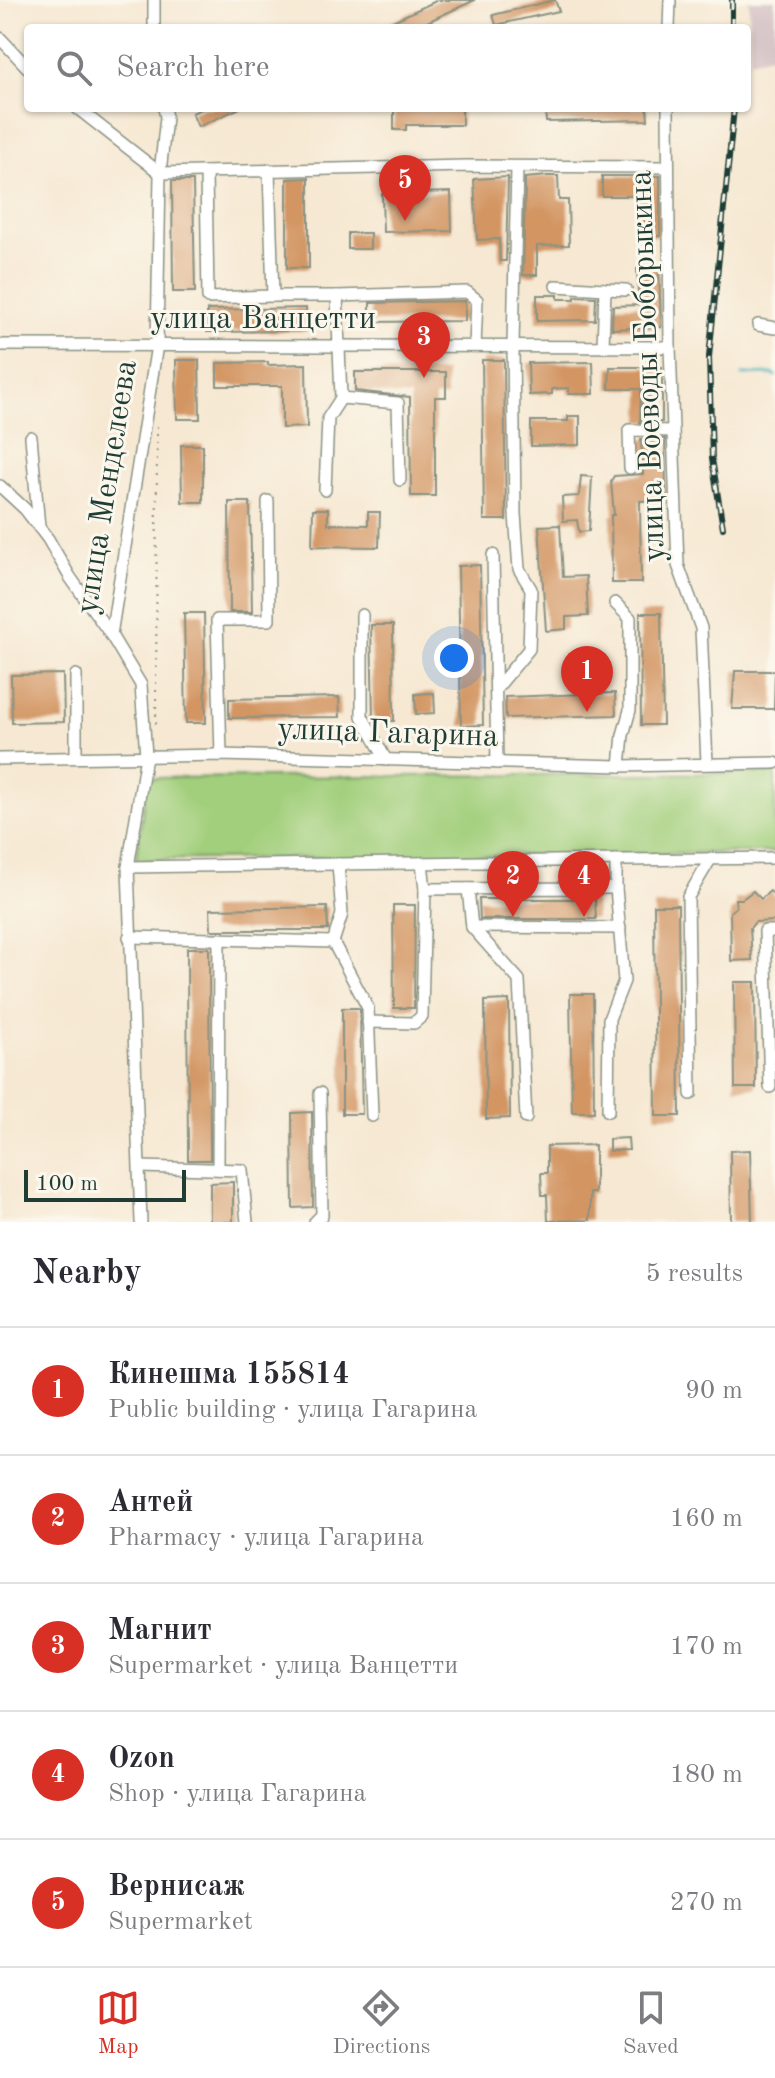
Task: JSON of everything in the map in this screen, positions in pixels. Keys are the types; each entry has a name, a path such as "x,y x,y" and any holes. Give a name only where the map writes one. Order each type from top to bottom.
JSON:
{"street":[{"path":"154,0 154,24"},
{"path":"669,24 670,0"},
{"path":"0,38 24,64"},
{"path":"82,112 160,173 667,167"},
{"name":"улица Менделеева","path":"111,635 157,345 164,112"},
{"name":"улица Воеводы Боборыкина","path":"668,112 670,347 678,565 701,628 707,763"},
{"path":"496,689 529,649 531,589 519,569 515,514 513,346 517,167"},
{"path":"269,170 273,296"},
{"path":"206,172 208,298 467,292 477,300 475,346"},
{"path":"556,286 626,290"},
{"path":"603,347 605,289"},
{"path":"325,490 328,418 341,398 337,296"},
{"path":"758,325 775,328"},
{"name":"улица Ванцетти","path":"0,345 670,347"},
{"path":"341,398 398,403 400,480"},
{"path":"630,468 629,430 673,431"},
{"path":"31,437 39,528"},
{"path":"0,486 25,509 39,528 141,685 146,756 128,867 141,1222"},
{"path":"221,755 217,620 269,620 268,501"},
{"path":"493,555 497,763"},
{"path":"615,603 630,618 630,710 623,735 620,766"},
{"path":"362,615 362,716 386,760"},
{"path":"76,675 76,757"},
{"name":"улица Гагарина","path":"0,759 221,755 620,766 775,763"},
{"path":"691,1094 688,897 711,858"},
{"path":"128,867 775,858"},
{"path":"608,1111 609,1019 624,981 616,860"},
{"path":"368,1022 414,1023 422,1016 425,889 422,863"},
{"path":"338,864 342,914 333,942 368,1008 372,1116"},
{"path":"425,889 616,888"},
{"path":"468,889 472,927 519,980 526,1118"},
{"path":"472,927 620,928"},
{"path":"770,1087 765,931 775,931"},
{"path":"129,937 333,942"},
{"path":"218,1169 219,939"},
{"path":"315,1222 322,1215 320,1093"},
{"path":"140,1167 242,1170 247,1222"}],"path":[{"path":"156,725 157,424"}],"shaded area":[{"path":"749,0 775,0 775,55 751,60"}],"green space":[{"path":"775,773 775,852 136,860 147,778"}],"building":[{"path":"438,0 475,0 423,24 387,24"},
{"path":"555,0 559,11 500,24 496,24 493,15"},
{"path":"194,112 231,112 198,127 192,113"},
{"path":"394,112 462,112 462,125 406,125 406,130 394,130"},
{"path":"545,112 647,112 648,120 546,122"},
{"path":"558,176 559,200 568,200 569,245 537,246 537,275 523,275 525,178"},
{"path":"602,176 660,176 660,236 639,236 639,196 602,196"},
{"path":"508,177 506,261 500,261 499,239 477,240 474,179"},
{"path":"309,178 309,268 287,268 287,179"},
{"path":"172,181 193,181 195,292 173,292"},
{"path":"451,192 452,231 383,232 382,194"},
{"path":"348,233 370,233 370,249 348,249"},
{"path":"659,268 661,327 612,329 613,306 639,305 637,269"},
{"path":"537,295 558,295 558,299 596,297 595,320 537,321"},
{"path":"465,301 465,321 370,322 370,303"},
{"path":"306,308 306,331 207,332 207,310"},
{"path":"176,360 199,360 200,419 177,419"},
{"path":"482,360 504,360 506,520 484,520"},
{"path":"268,362 268,365 306,364 307,427 282,428 282,386 217,386 217,363"},
{"path":"593,362 594,394 569,394 569,388 552,389 552,394 529,395 528,363"},
{"path":"610,367 662,367 662,422 640,422 641,389 609,389"},
{"path":"355,372 446,372 446,397 435,397 435,496 411,496 410,397 355,391"},
{"path":"568,416 580,416 580,445 531,446 531,421 568,421"},
{"path":"641,439 665,439 666,494 661,500 640,501 641,583 612,583 611,515 614,515 611,481 614,476 643,474"},
{"path":"181,445 203,445 203,502 182,502"},
{"path":"581,476 592,477 589,531 579,532 577,520 563,521 562,497 579,496"},
{"path":"229,502 250,502 252,612 230,612"},
{"path":"313,509 328,509 328,524 368,525 368,512 380,512 379,547 312,546"},
{"path":"560,525 563,577 586,576 588,616 566,617 566,629 546,631 539,526"},
{"path":"480,565 483,725 461,726 458,566"},
{"path":"184,613 204,613 206,723 186,723"},
{"path":"640,613 661,613 663,725 641,725"},
{"path":"371,625 393,625 394,721 373,719"},
{"path":"735,671 775,671 774,709 732,709"},
{"path":"63,674 64,722 12,723 11,675"},
{"path":"434,693 435,713 416,714 415,694"},
{"path":"615,693 616,715 506,718 505,697"},
{"path":"339,697 340,717 229,718 229,699"},
{"path":"753,891 761,899 770,891 775,896 775,921 755,922 750,928 752,960 731,961 730,912 736,907 735,899 742,899"},
{"path":"479,899 595,899 596,919 480,919"},
{"path":"393,905 415,905 414,1008 394,1008"},
{"path":"654,905 678,905 680,1116 656,1116"},
{"path":"327,907 328,930 211,930 210,909"},
{"path":"187,948 209,948 210,1160 188,1160"},
{"path":"734,982 755,982 756,1088 735,1088"},
{"path":"570,994 593,994 594,1112 572,1112"},
{"path":"509,1000 510,1118 486,1119 485,1001"},
{"path":"342,1008 360,1010 362,1114 342,1114"},
{"path":"312,1112 313,1207 293,1208 292,1113"},
{"path":"628,1138 629,1150 609,1151 609,1139"},
{"path":"595,1145 595,1193 590,1193 590,1220 548,1221 547,1195 542,1195 541,1173 547,1173 547,1146"},
{"path":"750,1150 752,1222 731,1222 730,1151"},
{"path":"233,1182 233,1222 210,1222 210,1183"}],"waterway":[{"path":"742,375 775,376"}],"railway":[{"path":"732,0 732,24"},
{"path":"723,528 712,459 709,357 734,112"}],"place":[{"name":"Вернисаж","path":"405,221"},
{"name":"Магнит","path":"424,378"},
{"name":"Кинешма 155814","path":"587,712"},
{"name":"Антей","path":"513,917"},
{"name":"Ozon","path":"584,917"}]}
